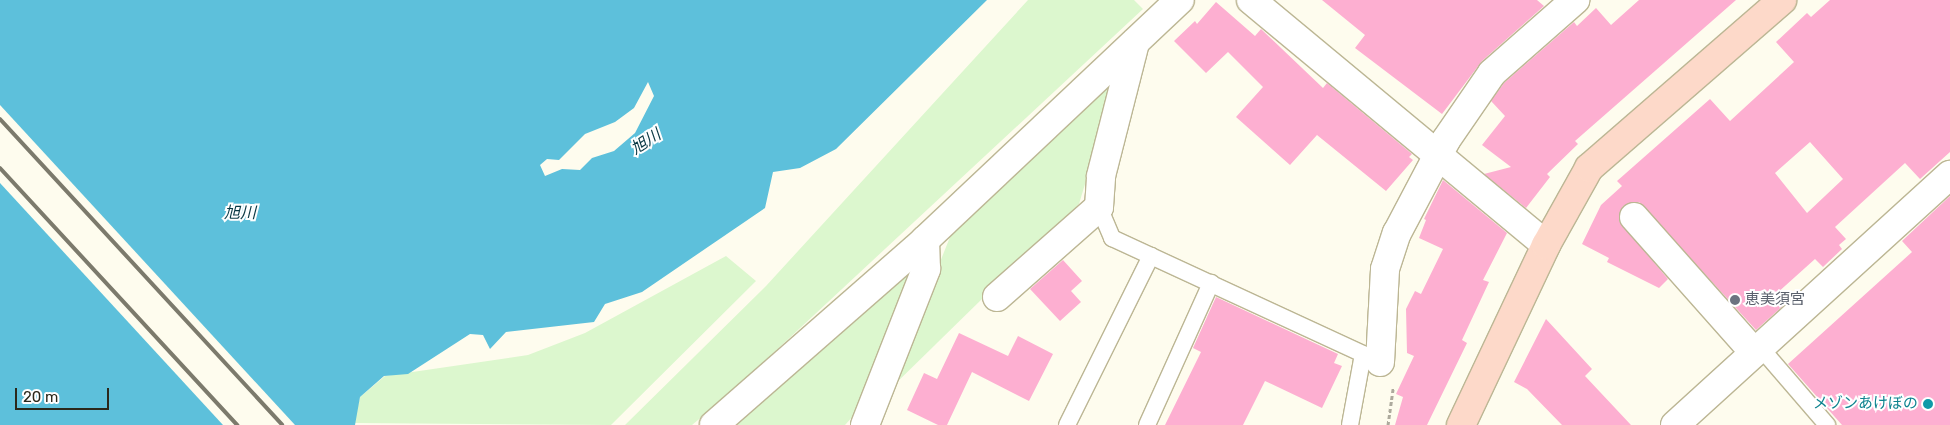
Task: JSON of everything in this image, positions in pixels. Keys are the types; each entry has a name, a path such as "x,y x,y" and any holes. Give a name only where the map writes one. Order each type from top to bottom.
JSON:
{"street":[{"path":"714,425 925,240 1180,0"},
{"path":"1251,0 1437,157 1546,245"},
{"path":"1371,358 1385,269 1397,233 1437,157 1492,73 1575,0"},
{"path":"1460,425 1546,245 1589,168 1782,0"},
{"path":"997,297 1099,207 1101,176 1135,43"},
{"path":"1675,425 1950,175"},
{"path":"1634,217 1757,350"},
{"path":"865,425 926,268 925,240"}],"lane":[{"path":"1099,207 1112,238 1371,358 1350,425"},
{"path":"1067,425 1151,256"},
{"path":"1147,425 1210,284"},
{"path":"1757,350 1827,425"}],"green space":[{"path":"1028,0 1134,0 1143,9 728,395 692,425 625,425 766,286"},
{"path":"1119,71 1079,204 889,390 952,232"},
{"path":"726,256 756,281 611,425 354,423 360,397 385,376 528,355 585,333"},
{"path":"906,267 914,269 914,276 854,415 845,425 730,425"}],"water":[{"name":"旭川","path":"0,0 987,0 836,149 800,168 773,172 765,208 642,292 605,304 594,322 506,332 490,349 483,335 470,334 408,374 384,376 360,397 355,425 0,425","holes":["648,82 654,96 635,133 614,151 592,158 580,170 562,169 545,176 540,165 547,159 559,160 585,134 615,122 634,108"]}],"pier":[{"path":"0,105 295,425 223,425 0,183"}],"building":[{"path":"1322,0 1537,0 1544,6 1482,61 1442,114 1355,48 1365,35"},
{"path":"1639,0 1736,0 1575,141 1578,144 1547,174 1550,177 1526,208 1484,174 1511,167 1482,145 1505,116 1491,101 1504,83 1574,22 1577,26 1596,8 1611,25"},
{"path":"1830,0 1950,0 1950,152 1920,179 1905,163 1835,227 1846,239 1839,245 1842,249 1823,267 1815,259 1776,294 1785,304 1756,330 1639,202 1623,206 1619,221 1668,279 1659,288 1607,262 1609,258 1582,244 1601,205 1622,186 1617,181 1710,99 1730,121 1794,62 1776,42 1807,13 1811,17","holes":["1810,142 1843,179 1807,213 1775,173"]},
{"path":"1216,2 1255,36 1261,29 1323,88 1327,83 1412,154 1409,157 1413,160 1386,191 1317,135 1290,165 1236,117 1263,87 1228,52 1206,73 1174,41 1195,21 1197,24"},
{"path":"1443,180 1507,233 1483,280 1489,282 1462,340 1467,343 1427,425 1395,425 1403,397 1396,394 1414,356 1407,353 1406,309 1415,291 1421,294 1443,249 1419,238 1426,220 1424,219"},
{"path":"1950,196 1950,425 1842,425 1788,364 1912,252 1902,241"},
{"path":"1063,260 1082,281 1071,291 1081,302 1060,321 1030,289"},
{"path":"1216,297 1338,354 1334,363 1342,366 1322,408 1265,381 1243,425 1165,425 1201,352 1193,348"},
{"path":"1546,319 1592,369 1585,376 1631,425 1562,425 1527,389 1514,382"},
{"path":"959,333 1008,356 1018,336 1053,354 1029,401 972,372 947,425 938,425 907,410 924,373 937,379"}],"railway":[{"path":"0,119 282,425"},
{"path":"0,168 237,425"}],"place":[{"name":"恵美須宮","path":"1735,300"},
{"name":"メゾンあけぼの","path":"1928,404"}]}
